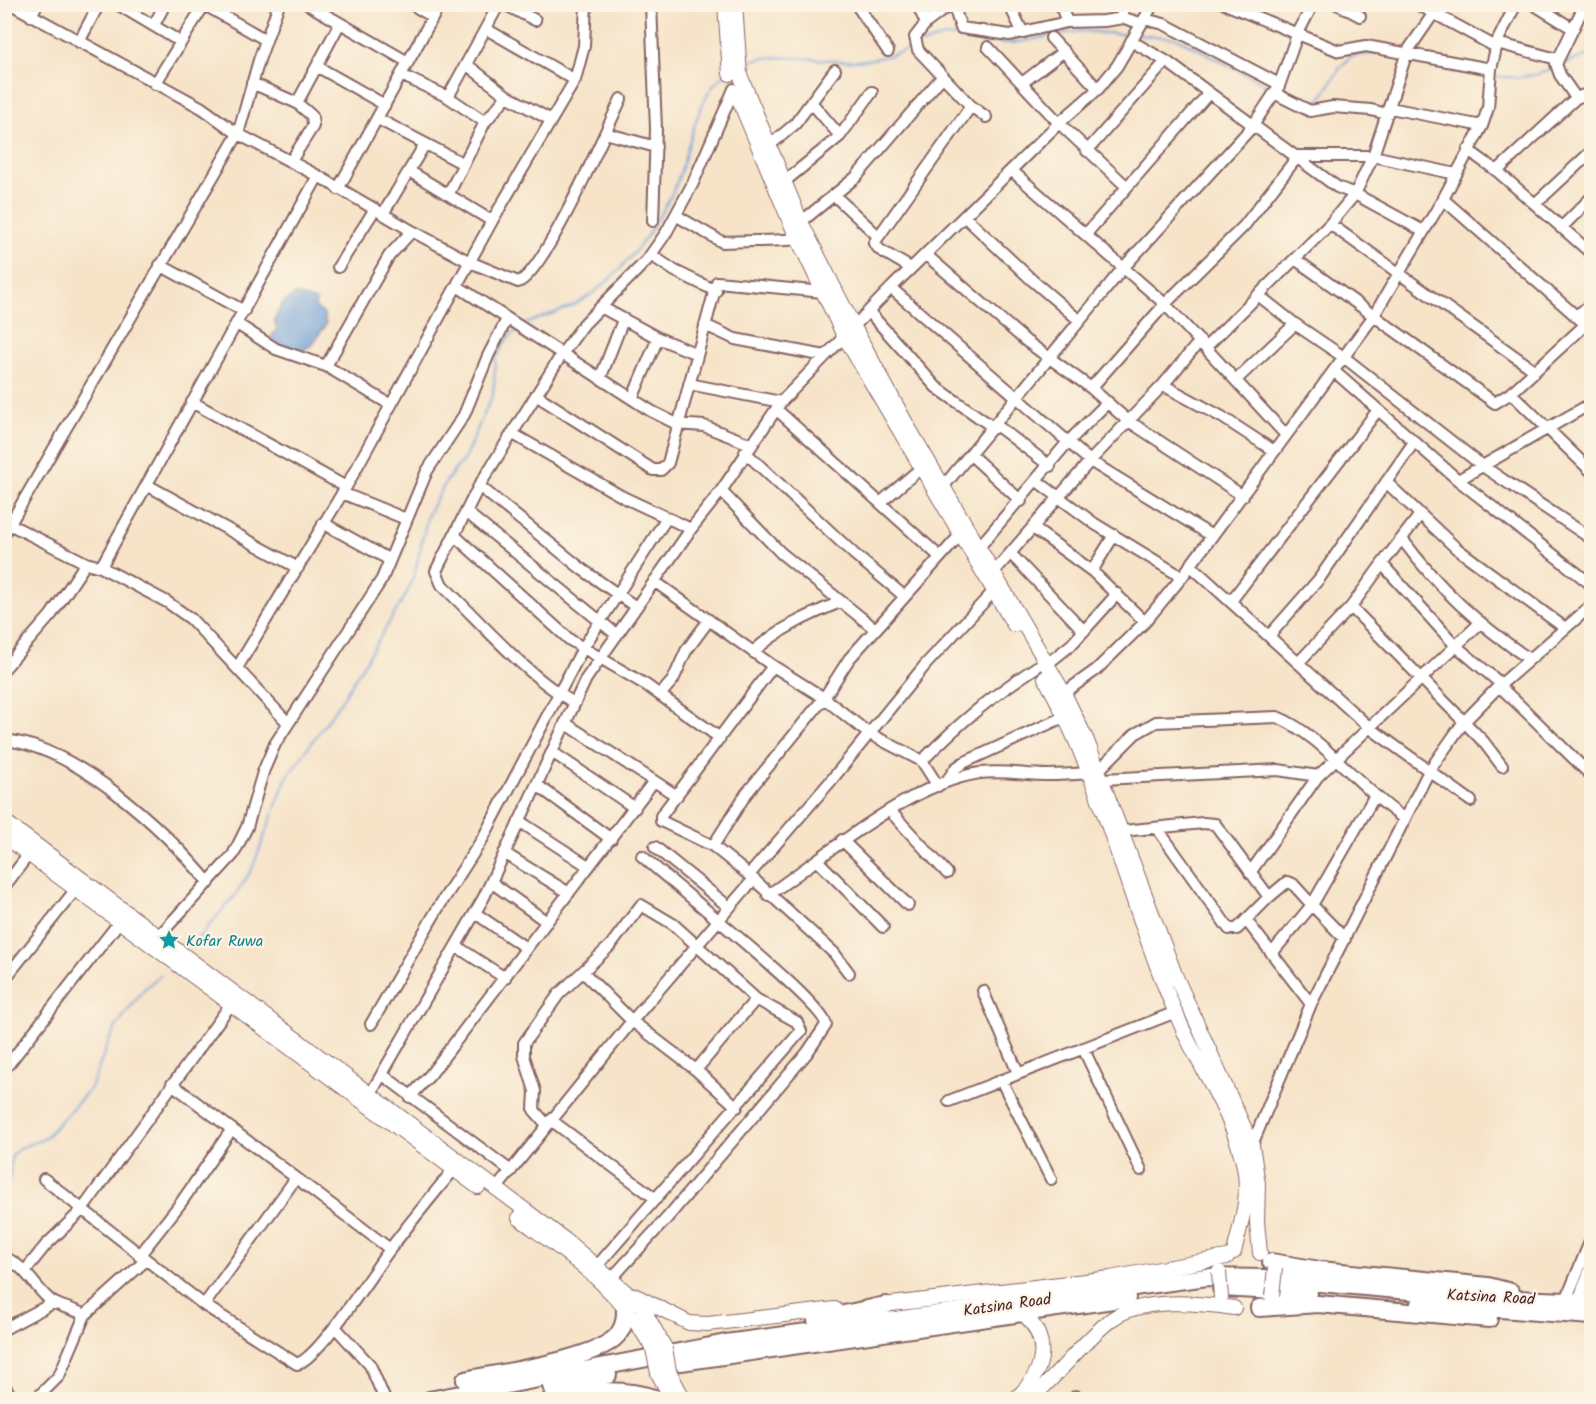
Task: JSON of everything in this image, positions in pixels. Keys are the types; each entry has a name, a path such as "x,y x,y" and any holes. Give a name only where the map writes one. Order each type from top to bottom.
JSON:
{"highway":[{"path":"1259,1308 1318,1304 1461,1319 1494,1319 1525,1305 1508,1290 1488,1286 1320,1270 1269,1261"},
{"name":"Katsina Road","path":"427,1400 688,1350 1207,1277 1264,1278 1525,1305 1592,1316"},
{"name":"Katsina Road","path":"482,1400 682,1362 1214,1288 1525,1305 1579,1301"},
{"path":"427,1400 442,1387 458,1381 581,1355 602,1346 618,1335 625,1322 626,1299"},
{"path":"688,1350 704,1341 729,1333 783,1326 886,1305"},
{"path":"550,1400 605,1389 624,1390 661,1400"}],"main road":[{"path":"725,4 735,80 798,239 823,292 980,546 1097,774 1176,1012 1235,1136 1244,1169 1246,1198 1230,1255 1221,1264 1219,1272 1221,1297 1234,1308"},
{"path":"733,62 735,4"},
{"path":"735,80 769,146 849,332 921,468 993,592 1042,665 1064,693 1123,831 1176,977 1252,1145 1258,1184 1257,1222 1269,1261 1272,1296 1259,1308 1251,1311 1192,1302 1154,1306 1120,1315 1029,1400"},
{"path":"4,821 369,1099 454,1169 626,1299 689,1323 698,1324 886,1305 1110,1278 1230,1255 1243,1250 1269,1261"},
{"path":"4,836 231,1004 496,1189 612,1278 659,1349 672,1400"},
{"path":"1014,1400 1035,1378 1042,1346 1033,1323 1024,1314"},
{"path":"664,1372 684,1400"}],"street":[{"path":"11,4 202,108 238,134 318,176 412,231 470,262 514,281 524,279 541,257 570,206 621,99"},
{"path":"31,16 37,4"},
{"path":"79,42 99,4"},
{"path":"117,4 174,39"},
{"path":"154,25 165,4"},
{"path":"279,4 252,83 238,134 8,530 86,563 101,567 167,602 191,619 288,723"},
{"path":"307,4 408,62"},
{"path":"325,15 332,4"},
{"path":"411,4 433,18"},
{"path":"338,189 440,4"},
{"path":"448,97 499,4"},
{"path":"504,4 535,20"},
{"path":"237,668 344,490 492,221 575,80 584,46 586,4"},
{"path":"651,4 656,147 653,221"},
{"path":"856,4 888,51"},
{"path":"917,4 926,23"},
{"path":"986,117 971,106 942,77 916,46 915,37 926,23 952,4 961,28 1003,35 1023,33 1067,22 1124,18 1164,24 1277,89 1310,111 1324,107 1342,107 1389,111 1482,126"},
{"path":"1009,4 1023,33"},
{"path":"1060,4 1067,22"},
{"path":"1119,4 1124,18"},
{"path":"369,1099 475,913 586,679 691,529 721,491 778,405 911,268 1059,123 1098,89 1117,66 1153,4"},
{"path":"1225,4 1339,51 1366,46 1490,75"},
{"path":"943,488 1124,267 1252,127 1277,89 1297,35 1313,4"},
{"path":"1337,4 1360,16"},
{"path":"1417,4 1437,9 1497,45 1557,59"},
{"path":"1064,693 1082,682 1145,621 1182,577 1335,372 1373,317 1443,199 1482,126 1488,108 1490,75 1497,45 1516,4"},
{"path":"1533,4 1572,28"},
{"path":"1576,98 1556,69 1557,59 1586,4"},
{"path":"155,84 203,5 266,40"},
{"path":"994,572 1127,420 1203,344 1295,259 1330,224 1355,194 1373,156 1406,55 1437,9"},
{"path":"297,103 340,23"},
{"path":"486,29 575,80"},
{"path":"1051,38 1098,89"},
{"path":"1131,40 1166,61 1252,127 1298,156 1331,183 1423,231"},
{"path":"988,47 1059,123 1127,187"},
{"path":"1022,83 1064,51"},
{"path":"1087,151 1166,61"},
{"path":"466,64 507,96 551,120"},
{"path":"318,67 385,105"},
{"path":"769,146 795,124 835,70"},
{"path":"401,75 448,97 485,122"},
{"path":"801,222 836,196 862,171 942,77"},
{"path":"575,703 558,692 442,585 436,572 480,486 562,354 584,324 651,255 677,216 735,80"},
{"path":"252,83 297,103 314,121 291,161"},
{"path":"784,182 840,136 872,92"},
{"path":"1497,171 1576,98 1592,92"},
{"path":"1086,234 1209,93"},
{"path":"448,193 485,122 507,96"},
{"path":"811,102 840,136"},
{"path":"911,268 876,248 874,243 971,106"},
{"path":"378,119 464,164"},
{"path":"605,133 656,147"},
{"path":"338,267 409,171 426,144"},
{"path":"1468,150 1497,171 1592,254"},
{"path":"1535,204 1592,151"},
{"path":"1298,156 1373,156 1456,174"},
{"path":"1091,388 1165,304 1244,226 1298,156"},
{"path":"1011,170 1165,304 1286,435"},
{"path":"409,171 492,221"},
{"path":"101,567 318,176"},
{"path":"836,196 878,236"},
{"path":"1561,228 1592,196"},
{"path":"1295,259 1492,402 1501,401 1534,370 1588,327 1443,199"},
{"path":"677,216 722,242 743,239 775,242 798,239"},
{"path":"965,217 1080,321"},
{"path":"1330,224 1534,370"},
{"path":"326,366 389,256 412,231"},
{"path":"926,254 1026,341 1091,388 1127,420 1243,496"},
{"path":"651,255 675,271 716,291"},
{"path":"160,265 244,311"},
{"path":"536,395 653,470 661,470 668,463 717,282 823,292"},
{"path":"457,286 632,399 677,424 713,429 748,448 854,554 904,596"},
{"path":"891,288 1090,461 1212,536"},
{"path":"1258,295 1345,358 1484,467 1592,539"},
{"path":"1575,316 1592,305"},
{"path":"602,307 658,338 697,354"},
{"path":"869,312 936,387 1050,466"},
{"path":"600,379 623,320"},
{"path":"237,324 276,349 326,366 391,405"},
{"path":"158,937 233,855 242,839 263,772 288,723 332,652 375,590 427,471 464,415 488,356 515,324"},
{"path":"1236,380 1295,324"},
{"path":"705,325 735,339 825,356"},
{"path":"632,399 658,338"},
{"path":"1335,372 1458,480 1592,585"},
{"path":"689,384 778,405 939,556"},
{"path":"1163,385 1222,417 1274,452"},
{"path":"1511,393 1546,430 1592,472"},
{"path":"192,402 344,490 406,519"},
{"path":"980,546 1021,501 1067,443 1108,402"},
{"path":"1458,480 1592,403"},
{"path":"1231,601 1378,410"},
{"path":"513,434 666,519 691,529"},
{"path":"1269,636 1319,579 1414,442"},
{"path":"971,455 1021,501"},
{"path":"880,503 921,468"},
{"path":"1037,481 1114,535 1182,577"},
{"path":"1386,482 1419,516 1456,548 1565,628"},
{"path":"147,485 298,568"},
{"path":"480,486 636,608"},
{"path":"721,491 781,553 875,629"},
{"path":"466,512 616,635"},
{"path":"1299,662 1351,607 1419,516"},
{"path":"371,1024 438,908 483,838 583,648 666,519"},
{"path":"323,523 390,560"},
{"path":"1033,528 1092,571 1145,621"},
{"path":"713,846 746,794 824,698 849,659 961,534"},
{"path":"454,535 570,640 660,695 720,738"},
{"path":"1092,571 1114,535"},
{"path":"1401,539 1428,574 1479,624 1529,659"},
{"path":"1011,554 1084,631"},
{"path":"4,669 51,615 86,563"},
{"path":"1382,564 1456,646 1539,722 1550,736 1592,776"},
{"path":"1190,566 1370,728 1471,801"},
{"path":"654,581 772,666 824,698 868,733 922,761 942,784"},
{"path":"496,1189 632,1021 718,922 751,877 868,733 926,664 993,592"},
{"path":"922,761 959,723 988,699 1042,665 1084,631 1117,594"},
{"path":"753,652 769,638 804,618 840,602"},
{"path":"1252,1145 1311,1004 1429,771 1463,723 1500,685 1592,605"},
{"path":"1351,607 1483,741 1502,766"},
{"path":"660,695 673,680 678,664 709,620"},
{"path":"1250,873 1318,776 1479,624"},
{"path":"772,666 661,816 661,821 713,846 751,877 768,895 829,948 849,973"},
{"path":"942,784 956,768 1066,717"},
{"path":"1097,774 1142,728 1156,722 1277,717 1288,722 1335,759 1374,797 1405,819"},
{"path":"566,723 677,796"},
{"path":"4,740 51,753 126,800 209,883"},
{"path":"552,752 635,808"},
{"path":"981,757 986,773"},
{"path":"768,895 842,840 890,811 942,784 986,773 1097,774 1278,770 1318,776"},
{"path":"410,1097 505,978 654,781"},
{"path":"537,785 610,838"},
{"path":"1273,952 1312,905 1374,797"},
{"path":"890,811 947,873"},
{"path":"519,821 588,866"},
{"path":"1123,831 1215,824 1269,897"},
{"path":"1157,828 1229,929 1234,931 1269,897 1284,884 1290,882 1345,939"},
{"path":"842,840 908,905"},
{"path":"655,847 729,908"},
{"path":"504,853 569,893"},
{"path":"4,887 29,854"},
{"path":"612,1278 667,1218 807,1053 823,1032 826,1020 782,976 642,856"},
{"path":"817,860 883,927"},
{"path":"491,882 547,921"},
{"path":"4,980 76,888"},
{"path":"597,1266 656,1199 737,1107 801,1031 797,1022 756,999 673,924 641,905 611,945 559,994 524,1043 524,1056 533,1082 534,1110 656,1199"},
{"path":"475,913 526,948"},
{"path":"1246,920 1311,1004"},
{"path":"4,1070 120,921"},
{"path":"456,946 505,978"},
{"path":"583,972 632,1021 696,1070 737,1107"},
{"path":"983,991 1018,1073"},
{"path":"696,1070 756,999"},
{"path":"26,1271 45,1246 82,1210 231,1004"},
{"path":"949,1101 1176,1012"},
{"path":"1083,1048 1141,1170"},
{"path":"383,1075 511,1171"},
{"path":"1001,1080 1051,1179"},
{"path":"172,1084 390,1249"},
{"path":"753,1088 767,1099"},
{"path":"35,1400 59,1376 85,1315 142,1258 232,1129"},
{"path":"44,1179 204,1305 297,1365 309,1356 335,1327 390,1249 454,1169"},
{"path":"204,1305 296,1178"},
{"path":"1579,1301 1592,1237"},
{"path":"4,1257 26,1271 53,1303 74,1308 85,1315"},
{"path":"1579,1301 1592,1264"},
{"path":"4,1329 53,1303"},
{"path":"335,1327 370,1365 385,1400"},
{"path":"4,1385 13,1400"}],"water":[{"path":"295,294 316,301 315,307 324,314 326,324 313,344 299,353 275,345 271,337 277,329 274,320 282,304"}],"waterway":[{"path":"1054,35 1082,31 1132,35"},
{"path":"1140,35 1177,38 1272,88"},
{"path":"922,44 945,37 962,37 1001,43 1048,36"},
{"path":"745,63 769,57 862,60 885,57 914,47"},
{"path":"1304,103 1320,100 1340,68 1351,56 1377,53"},
{"path":"1560,65 1592,54"},
{"path":"1409,59 1458,72 1488,76"},
{"path":"1494,76 1525,77 1555,67"},
{"path":"657,220 676,185 701,107 716,83 725,75"},
{"path":"524,325 576,304 599,289 629,259 654,225"},
{"path":"195,942 237,893 252,869 286,779 343,698 407,593 415,572 428,514 447,480 464,459 493,394 496,358 507,339 517,330"},
{"path":"4,1189 8,1185 12,1155 19,1148 44,1139 91,1088 110,1038 118,1024 144,989 161,975"}],"place":[{"name":"Kofar Ruwa","path":"169,940"}]}
